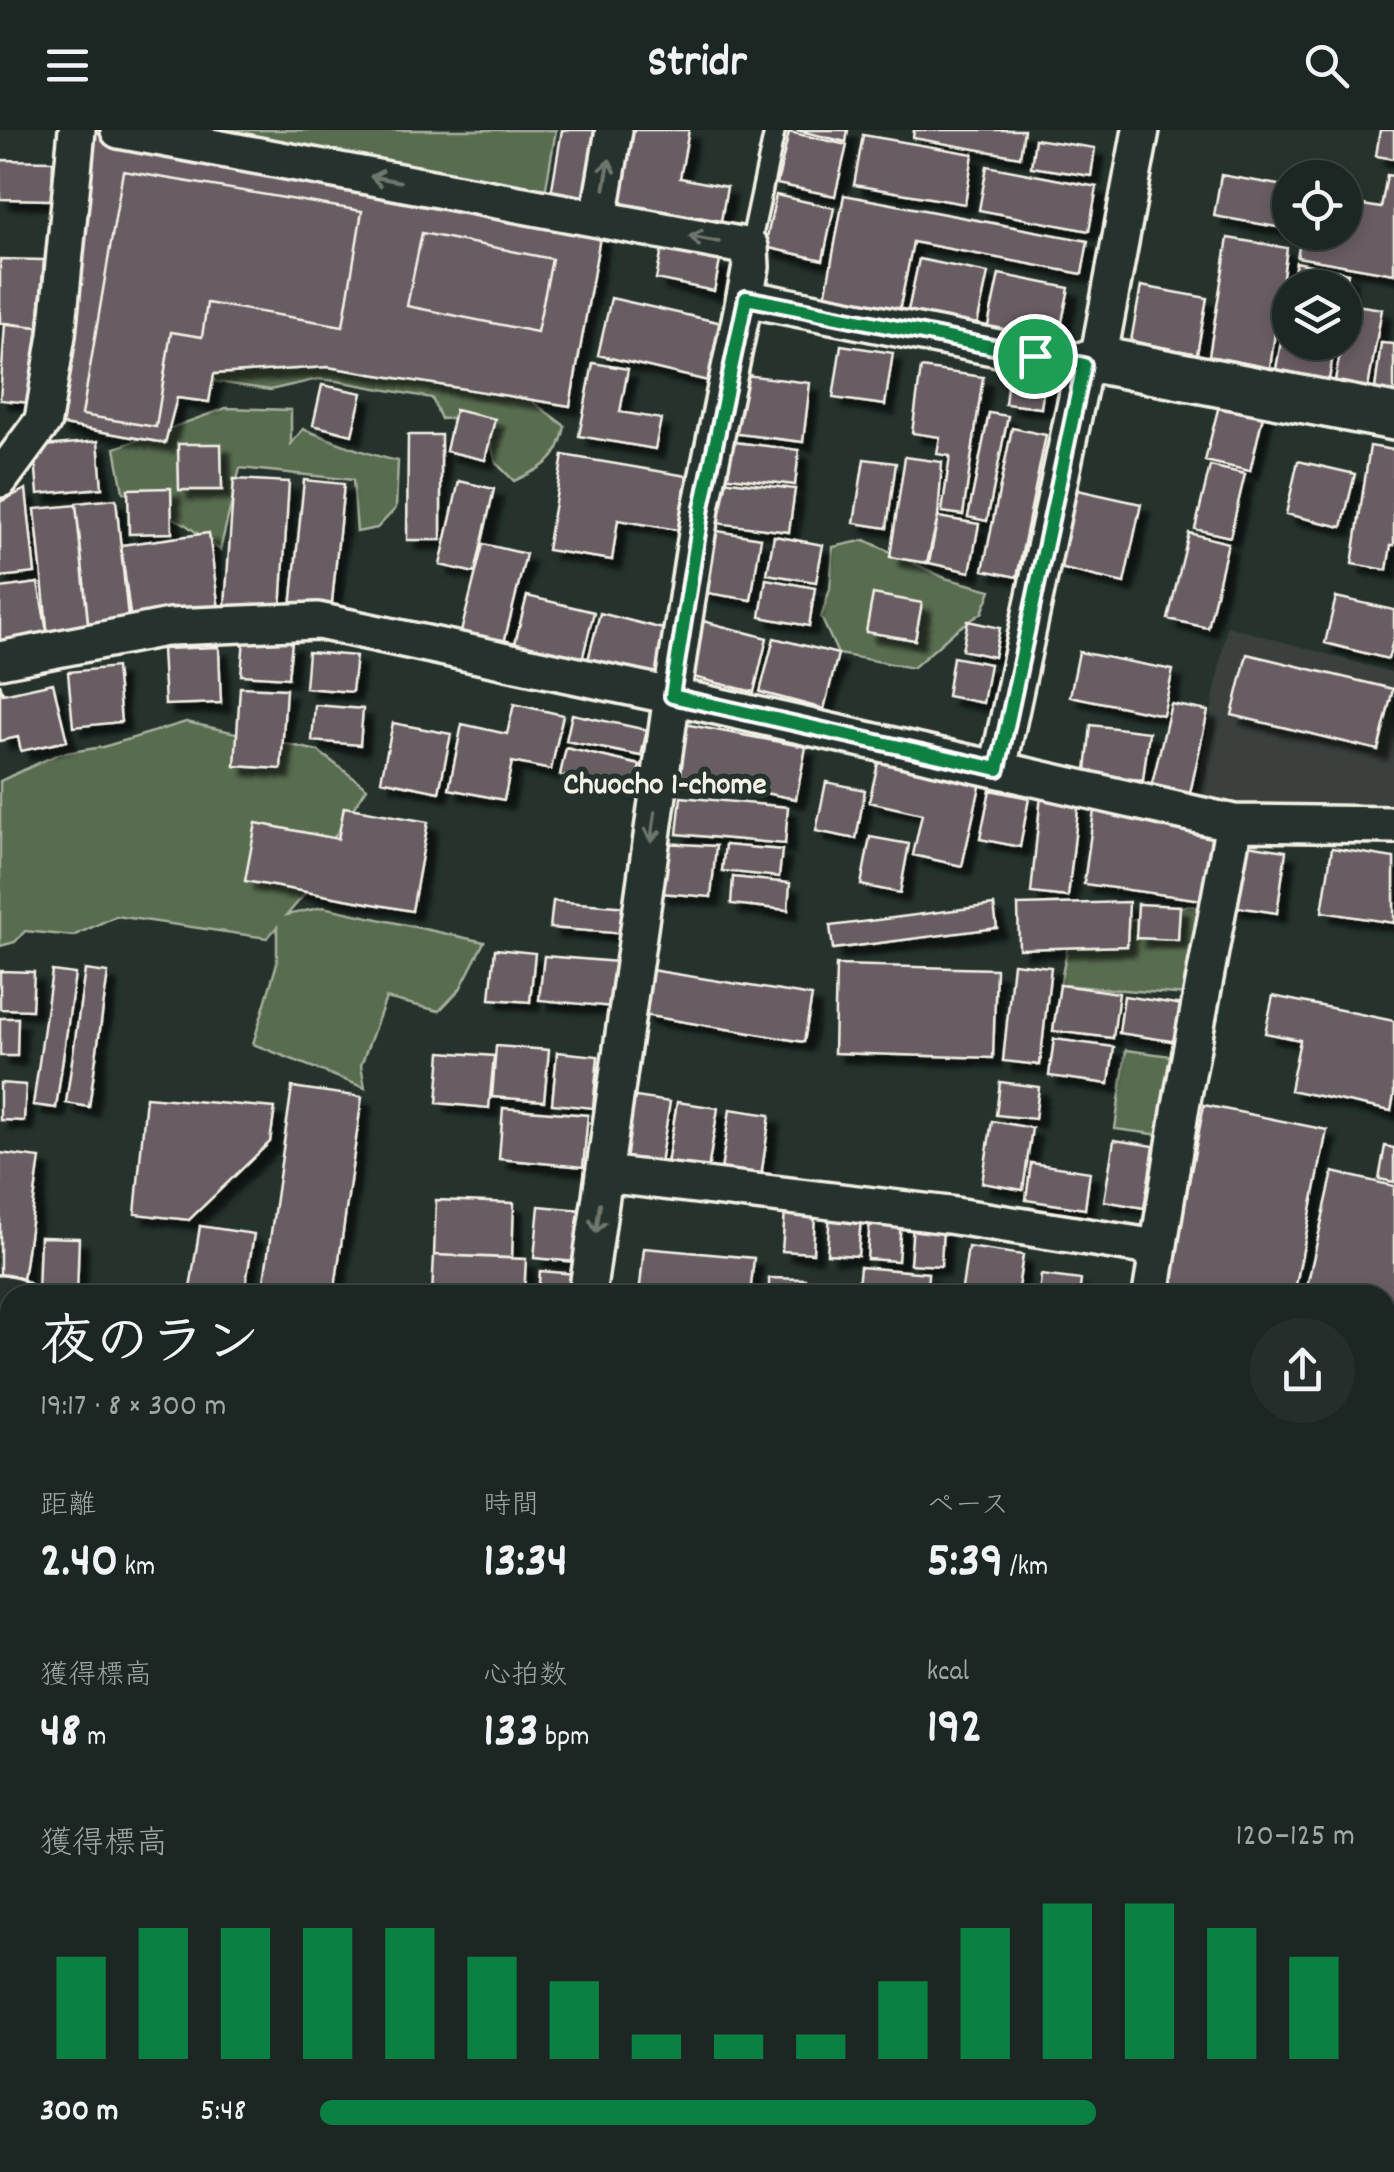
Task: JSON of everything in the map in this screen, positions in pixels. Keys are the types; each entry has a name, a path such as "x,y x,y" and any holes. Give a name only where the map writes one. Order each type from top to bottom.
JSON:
{"street":[{"path":"0,479 43,422 58,335 76,130"},
{"path":"125,130 750,247 752,267 702,508 672,696 588,1285"},
{"path":"599,218 614,130"},
{"path":"998,769 1141,130"},
{"path":"746,298 1394,418"},
{"path":"0,660 170,627 318,621 672,696 1234,824 1394,824"},
{"path":"1152,1285 1234,824"},
{"path":"604,1174 949,1215 1157,1248"}],"lane":[{"path":"750,247 775,130"}],"shaded area":[{"path":"1227,626 1394,673 1394,820 1193,807"}],"green space":[{"path":"146,130 556,130 544,199"},
{"path":"189,322 529,399 565,426 562,438 548,461 514,481 496,463 484,417 441,419 432,398 318,379 270,390 178,376"},
{"path":"226,408 291,410 291,444 303,429 398,461 396,508 377,528 357,532 353,480 240,468 220,550 185,524 123,492 115,448"},
{"path":"865,540 945,578 991,590 982,613 913,668 838,654 821,617 830,589 833,547"},
{"path":"186,722 318,751 367,788 325,851 313,884 287,915 323,907 484,942 460,989 439,1011 386,998 361,1065 365,1088 253,1044 277,963 277,927 267,938 116,916 73,936 25,931 15,942 0,946 0,781 58,754 103,747"},
{"path":"1189,905 1207,910 1188,995 1060,985 1070,935"},
{"path":"1126,1050 1171,1056 1161,1135 1115,1129"}],"building":[{"path":"562,130 604,130 592,201 551,194"},
{"path":"632,130 689,130 680,178 727,187 721,221 619,203"},
{"path":"796,130 848,130 846,142"},
{"path":"914,130 1024,130 1020,157 913,138"},
{"path":"1380,130 1394,130 1394,159 1376,156"},
{"path":"83,131 602,226 570,406 328,367 214,374 209,402 177,398 165,443 58,424"},
{"path":"789,132 847,145 835,196 777,184"},
{"path":"863,135 973,154 965,204 854,185"},
{"path":"1035,139 1095,148 1091,176 1031,167"},
{"path":"0,160 53,161 52,200 0,199"},
{"path":"987,166 1097,187 1089,231 979,210"},
{"path":"123,171 362,211 343,326 207,303 202,337 171,332 156,427 82,415"},
{"path":"1221,175 1272,184 1272,226 1214,216"},
{"path":"1387,175 1394,176 1394,274 1297,257 1298,250 1362,250 1362,205 1381,208"},
{"path":"776,195 834,208 823,260 765,247"},
{"path":"844,195 1088,241 1082,274 913,242 898,317 824,303"},
{"path":"422,233 552,259 537,332 407,306"},
{"path":"1228,238 1287,250 1284,270 1272,270 1270,368 1209,356"},
{"path":"662,250 720,261 714,291 656,279"},
{"path":"0,259 44,260 38,327 0,323"},
{"path":"919,259 988,273 977,325 908,311"},
{"path":"1296,262 1334,270 1294,270"},
{"path":"999,274 1069,288 1058,341 988,326"},
{"path":"1141,286 1207,298 1197,354 1131,341"},
{"path":"611,298 722,323 708,381 598,355"},
{"path":"1362,306 1382,309 1368,388 1335,381 1339,360 1362,360"},
{"path":"5,323 38,327 30,403 0,400"},
{"path":"1381,343 1394,344 1394,393 1375,389"},
{"path":"841,345 893,353 885,405 833,398"},
{"path":"1278,360 1332,360 1329,380 1276,369"},
{"path":"593,363 628,369 620,412 661,419 655,449 579,436"},
{"path":"921,368 983,377 963,515 942,512 950,456 937,454 940,437 912,433"},
{"path":"1009,368 1046,372 1041,408 1005,404"},
{"path":"737,374 810,383 803,442 730,433"},
{"path":"322,385 362,393 352,435 313,425"},
{"path":"1221,397 1265,407 1250,471 1205,461"},
{"path":"455,410 495,419 485,460 446,451"},
{"path":"989,413 1008,416 987,521 968,517"},
{"path":"1012,428 1046,435 1017,577 983,570"},
{"path":"408,435 441,435 441,540 407,540"},
{"path":"98,441 102,488 38,494 34,447"},
{"path":"726,441 799,450 795,485 722,476"},
{"path":"178,444 221,444 222,490 179,490"},
{"path":"1370,446 1394,450 1394,545 1387,570 1352,564"},
{"path":"563,455 687,476 678,530 618,520 612,560 547,550"},
{"path":"905,457 942,462 938,517 927,563 890,557"},
{"path":"864,459 896,463 887,528 854,523"},
{"path":"1298,461 1355,474 1342,527 1286,514"},
{"path":"1210,466 1245,474 1230,537 1195,529"},
{"path":"234,479 289,482 281,610 225,606"},
{"path":"304,480 344,484 331,612 291,608"},
{"path":"721,480 795,489 789,532 716,523"},
{"path":"459,481 494,489 475,573 440,565"},
{"path":"171,488 172,533 129,534 128,489"},
{"path":"26,489 35,573 0,577 0,502"},
{"path":"1073,489 1141,504 1124,583 1055,567"},
{"path":"116,499 129,628 89,631 76,503"},
{"path":"76,505 89,633 48,637 35,509"},
{"path":"938,517 979,524 970,572 929,563"},
{"path":"711,530 761,538 751,600 701,592"},
{"path":"209,533 219,610 131,622 121,545"},
{"path":"1189,533 1228,543 1208,628 1168,619"},
{"path":"774,536 823,545 816,582 767,574"},
{"path":"483,544 526,554 503,647 460,636"},
{"path":"766,579 815,588 809,626 760,617"},
{"path":"38,583 48,637 0,645 0,588"},
{"path":"873,594 922,603 915,640 866,632"},
{"path":"527,596 594,612 581,664 514,647"},
{"path":"1336,597 1394,610 1394,637 1388,659 1325,643"},
{"path":"600,613 667,630 654,681 587,664"},
{"path":"703,621 767,638 754,692 689,676"},
{"path":"968,621 1000,628 994,657 962,650"},
{"path":"244,638 292,642 288,678 241,675"},
{"path":"774,638 838,654 824,709 760,692"},
{"path":"219,647 221,703 165,705 162,649"},
{"path":"308,652 356,656 352,692 305,688"},
{"path":"1079,652 1173,670 1163,715 1070,696"},
{"path":"1247,654 1393,689 1378,750 1232,715"},
{"path":"953,657 990,664 983,703 947,696"},
{"path":"116,667 121,722 73,727 68,672"},
{"path":"0,683 3,694 53,683 67,741 21,751 18,737 0,741"},
{"path":"240,687 286,689 281,769 235,766"},
{"path":"514,704 563,715 551,770 512,762 504,800 449,789 462,724 507,734"},
{"path":"1171,704 1208,711 1189,798 1151,788"},
{"path":"315,705 363,709 360,745 312,741"},
{"path":"572,714 647,730 641,756 566,741"},
{"path":"393,723 451,734 439,792 381,780"},
{"path":"679,723 806,747 796,799 669,775"},
{"path":"1091,725 1149,732 1143,780 1123,778 1122,785 1085,780"},
{"path":"566,748 640,765 634,791 560,775"},
{"path":"879,759 981,782 962,866 913,855 922,814 869,802"},
{"path":"826,782 865,790 856,839 816,831"},
{"path":"990,790 1029,798 1020,847 980,839"},
{"path":"1041,795 1079,800 1068,897 1031,893"},
{"path":"681,797 788,807 785,844 677,834"},
{"path":"344,807 428,822 412,911 245,881 256,823 338,839"},
{"path":"1094,810 1221,827 1210,901 1084,884"},
{"path":"870,837 909,844 900,893 861,885"},
{"path":"663,843 716,846 711,897 660,893"},
{"path":"1240,844 1286,851 1277,913 1231,906"},
{"path":"725,845 782,850 779,877 722,871"},
{"path":"1332,848 1394,858 1394,923 1322,912"},
{"path":"733,877 790,883 788,910 731,904"},
{"path":"553,901 628,907 626,934 550,928"},
{"path":"1129,902 1127,946 1019,949 1018,905"},
{"path":"1138,904 1180,906 1178,940 1136,938"},
{"path":"994,905 997,928 833,949 830,926"},
{"path":"495,949 535,953 530,1002 490,999"},
{"path":"544,956 618,962 613,1007 539,1000"},
{"path":"1013,963 1051,967 1040,1065 1003,1061"},
{"path":"836,965 996,969 993,1058 834,1053"},
{"path":"85,970 108,973 89,1107 66,1103"},
{"path":"651,970 812,996 804,1042 643,1015"},
{"path":"0,971 34,972 32,1010 0,1009"},
{"path":"52,971 75,974 56,1108 33,1105"},
{"path":"1060,985 1119,993 1113,1038 1053,1031"},
{"path":"1124,996 1183,1005 1178,1042 1119,1033"},
{"path":"1273,996 1394,1021 1391,1111 1290,1090 1300,1040 1265,1033"},
{"path":"0,1018 18,1018 17,1056 0,1056"},
{"path":"1054,1039 1114,1047 1109,1084 1049,1076"},
{"path":"496,1046 549,1050 544,1101 492,1097"},
{"path":"441,1052 494,1056 489,1108 437,1103"},
{"path":"557,1052 598,1056 593,1108 552,1104"},
{"path":"1000,1082 1039,1087 1035,1119 996,1115"},
{"path":"0,1083 26,1085 24,1121 0,1120"},
{"path":"292,1087 362,1097 335,1285 263,1285"},
{"path":"629,1096 670,1102 660,1163 620,1157"},
{"path":"146,1097 275,1108 270,1142 189,1220 135,1214"},
{"path":"677,1102 718,1108 708,1170 667,1164"},
{"path":"1204,1105 1327,1130 1296,1285 1169,1285"},
{"path":"503,1108 588,1115 583,1167 499,1159"},
{"path":"730,1109 770,1115 761,1177 721,1171"},
{"path":"992,1121 1032,1128 1023,1190 982,1183"},
{"path":"1114,1140 1154,1146 1144,1208 1104,1201"},
{"path":"1385,1146 1394,1148 1394,1182 1379,1179"},
{"path":"0,1153 40,1158 23,1280 0,1277"},
{"path":"1031,1163 1090,1172 1085,1209 1026,1200"},
{"path":"1333,1172 1394,1186 1394,1285 1307,1285"},
{"path":"436,1200 514,1203 512,1258 434,1255"},
{"path":"539,1206 581,1210 576,1262 534,1258"},
{"path":"785,1211 815,1214 813,1253 782,1251"},
{"path":"830,1214 861,1217 858,1256 827,1254"},
{"path":"870,1219 901,1221 898,1261 867,1259"},
{"path":"913,1224 943,1227 941,1266 910,1264"},
{"path":"200,1226 254,1234 246,1285 191,1285"},
{"path":"40,1237 79,1238 77,1285 38,1285"},
{"path":"968,1247 1023,1255 1018,1285 962,1285"},
{"path":"644,1248 754,1258 751,1285 640,1285"},
{"path":"434,1255 526,1259 525,1285 432,1285"},
{"path":"860,1267 928,1273 927,1285 858,1285"},
{"path":"540,1271 576,1274 575,1285 539,1285"},
{"path":"1041,1275 1081,1280 1080,1285 1040,1285"},
{"path":"769,1278 805,1279 805,1285 769,1285"}],"district":[{"name":"Chuocho 1-chome","path":"665,782"}],"route":[{"path":"746,298 1035,356 1084,365 998,769 672,696 702,508 746,298"}]}
